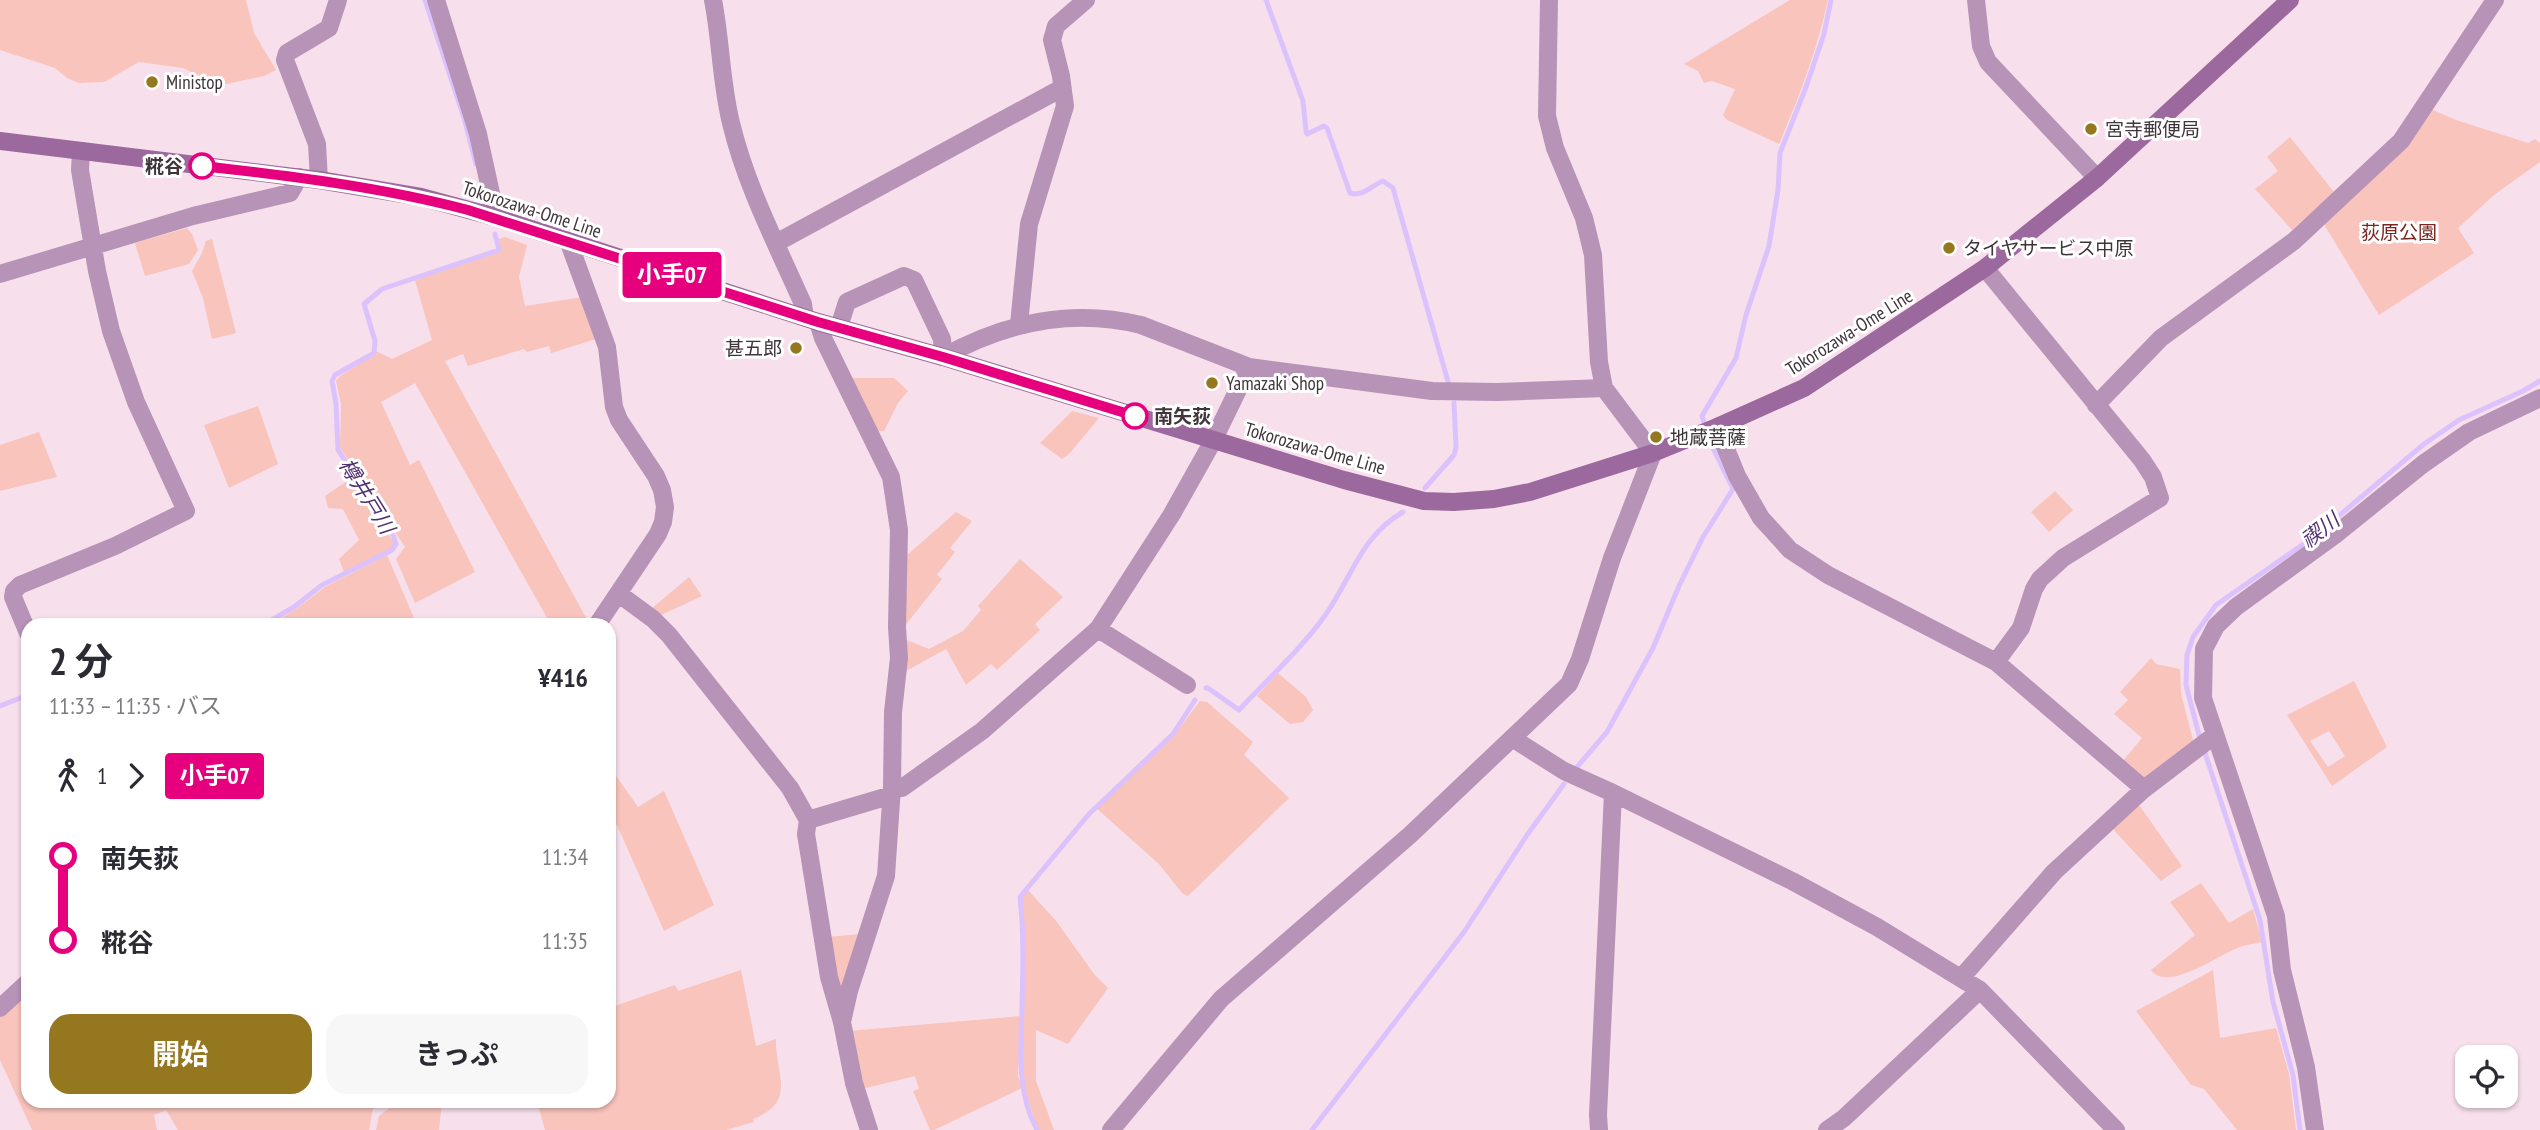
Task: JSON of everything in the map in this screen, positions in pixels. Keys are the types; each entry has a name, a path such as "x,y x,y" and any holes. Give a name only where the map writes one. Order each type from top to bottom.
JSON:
{"main road":[{"name":"Tokorozawa-Ome Line","path":"0,141 299,177 421,197 491,216 812,319 1344,480 1424,501 1454,502 1494,499 1530,492 1653,453 1710,431 1804,388 1986,268 2097,178 2290,0"}],"street":[{"path":"318,180 317,144 285,60 287,53 329,29 338,0"},
{"path":"436,0 478,134 492,198 491,216"},
{"path":"713,0 720,33 726,100 751,183 803,304 823,338 891,477 897,510 899,658 891,731 892,791 886,876 849,990 842,1022"},
{"path":"1019,324 1029,224 1065,106 1052,40 1056,26 1086,0"},
{"path":"1111,1130 1222,999 1386,857 1569,684 1580,659 1612,558 1653,453 1604,388 1599,362 1593,255 1584,218 1555,148 1547,116 1549,0"},
{"path":"1976,0 1981,46 1988,62 2097,178"},
{"path":"2096,405 2161,338 2294,241 2401,141 2495,0"},
{"path":"776,243 1062,88"},
{"path":"22,618 13,597 20,585 115,546 186,511 136,402 111,331 80,170 81,151"},
{"path":"0,274 194,216 290,193 299,177"},
{"path":"569,243 607,347 614,407 619,420 656,477 665,507 658,534 602,618"},
{"path":"1986,268 2142,460 2161,498 2063,558 2040,579 2026,609 2021,628 1996,662"},
{"path":"839,327 847,302 904,276 914,280 942,339 943,357 967,343 1019,324 1061,318 1123,321 1161,332 1249,367 1432,391 1497,393 1604,388"},
{"path":"808,820 902,788 982,731 1098,629 1172,514 1213,441 1249,367"},
{"path":"2315,1130 2306,1068 2282,970 2276,916 2203,698 2204,649 2216,626 2236,607 2335,535 2423,464 2469,432 2540,398"},
{"path":"1710,431 1761,518 1790,550 1828,575 1996,662 2144,789"},
{"path":"619,594 653,619 669,635 790,788 808,820 806,834 827,965 854,1083 869,1130"},
{"path":"1098,629 1186,685"},
{"path":"1961,978 2054,872 2144,789 2214,735"},
{"path":"1512,738 1564,771 1805,887 1980,990 2116,1130"},
{"path":"1600,1130 1598,1115 1613,793"},
{"path":"0,1008 21,988"},
{"path":"1827,1130 1844,1118 1980,990"}],"green space":[{"path":"0,0 246,0 254,33 276,70 264,76 226,84 208,80 183,68 139,62 104,82 79,83 67,78 55,68 0,50"},
{"path":"1790,0 1828,0 1807,73 1779,144 1727,120 1723,115 1735,89 1712,81 1704,83 1698,71 1684,64"},
{"name":"荻原公園","path":"2431,109 2456,120 2528,143 2535,139 2540,143 2540,162 2494,195 2458,228 2474,253 2379,315 2325,226 2325,218"},
{"path":"2290,137 2334,192 2292,230 2255,189 2278,171 2267,157"},
{"path":"187,228 198,250 189,264 145,276 135,243"},
{"path":"505,237 527,245 519,277 525,306 583,297 599,338 551,353 549,346 527,352 524,349 468,366 463,354 445,361 586,618 547,618 415,383 381,402 410,465 419,460 475,572 415,603 396,559 405,547 340,448 341,404 336,381 376,351 392,359 432,340 415,280 500,252 499,239"},
{"path":"212,239 236,333 212,339 203,298 192,271 206,241"},
{"path":"850,378 894,378 908,391 898,403 884,431 876,431"},
{"path":"258,406 278,464 229,488 204,425"},
{"path":"1072,411 1099,418 1062,459 1040,443"},
{"path":"39,432 57,477 0,491 0,445"},
{"path":"353,477 394,543 391,549 344,572 339,559 359,540 343,509 328,508 325,496"},
{"path":"2055,491 2073,510 2049,532 2031,512"},
{"path":"956,512 972,521 950,548 955,552 937,575 942,579 904,627 905,557"},
{"path":"387,555 414,618 281,618 325,587"},
{"path":"1020,559 1063,597 1035,624 1040,630 997,670 991,664 966,685 946,649 906,671 904,639 929,649 963,631 981,610 978,606"},
{"path":"689,577 702,596 659,616 651,609"},
{"path":"2151,658 2156,664 2180,669 2181,694 2194,744 2147,777 2139,777 2122,762 2142,738 2114,714 2128,700 2120,692"},
{"path":"1278,673 1306,697 1313,710 1303,722 1290,724 1257,696"},
{"path":"2354,681 2387,747 2332,786 2287,715","holes":["2329,731 2345,756 2328,767 2310,741"]},
{"path":"1200,701 1207,702 1253,742 1244,755 1289,798 1188,896 1182,893 1159,864 1096,808 1175,734"},
{"path":"616,776 638,807 664,791 714,905 664,931 617,825"},
{"path":"2139,805 2182,866 2161,881 2112,828"},
{"path":"2201,883 2229,923 2253,909 2262,942 2238,948 2180,975 2158,976 2151,970 2195,935 2170,902"},
{"path":"1028,890 1057,922 1094,974 1108,988 1068,1044 1036,1030 1036,1081 1054,1130 1038,1130 1020,1076 1025,937 1021,897"},
{"path":"861,934 842,990 837,990 827,937"},
{"path":"741,970 756,1046 776,1039 781,1085 775,1104 767,1112 753,1119 754,1122 726,1130 545,1130 539,1108 616,1108 616,1006 675,985 678,991"},
{"path":"2213,970 2220,1038 2276,1028 2289,1074 2296,1130 2237,1130 2204,1089 2191,1085 2136,1011"},
{"path":"21,994 21,1106 0,1060 0,1013"},
{"path":"1021,1016 1018,1076 1022,1088 934,1130 930,1130 913,1091 919,1089 915,1076 862,1089 849,1031"},
{"path":"22,1108 374,1108 369,1130 178,1130 166,1110 154,1115 157,1130 32,1130"},
{"path":"389,1108 441,1108 439,1130 376,1130 379,1116"}],"waterway":[{"name":"樽井戸川","path":"425,0 464,118 476,164"},
{"path":"1266,0 1303,101 1307,134 1324,126 1327,128 1350,193 1363,192 1383,181 1393,188 1449,385"},
{"path":"1577,767 1607,732 1653,648 1703,537 1733,489 1712,446 1702,416 1736,358 1746,315 1769,246 1778,190 1780,153 1824,34 1831,0"},
{"name":"樽井戸川","path":"275,618 322,585 392,550 396,544 393,535 338,450 332,381 335,375 374,353 375,341 364,304 382,289 499,250 495,234"},
{"name":"禊川","path":"2199,735 2186,685 2187,655 2193,637 2216,605 2315,536 2424,444 2459,420 2540,381"},
{"path":"1425,488 1454,455 1454,403"},
{"path":"1206,688 1239,710 1317,626 1367,545 1403,512"},
{"name":"樽井戸川","path":"0,706 21,698"},
{"path":"1037,1130 1030,1115 1021,1070 1023,952 1020,897 1089,814 1173,734 1195,700"},
{"name":"禊川","path":"2205,753 2260,920 2273,1002 2293,1075 2300,1130"},
{"path":"1312,1130 1464,932 1527,835 1564,784"}],"bus line":[{"name":"小手07","path":"202,166 318,180 421,197 491,216 818,322 1135,416"}],"place":[{"name":"Ministop","path":"152,82"},
{"name":"宮寺郵便局","path":"2091,129"},
{"name":"糀谷","path":"202,166"},
{"name":"タイヤサービス中原","path":"1949,248"},
{"name":"甚五郎","path":"796,348"},
{"name":"Yamazaki Shop","path":"1212,383"},
{"name":"南矢荻","path":"1135,416"},
{"name":"地蔵菩薩","path":"1656,437"}]}
